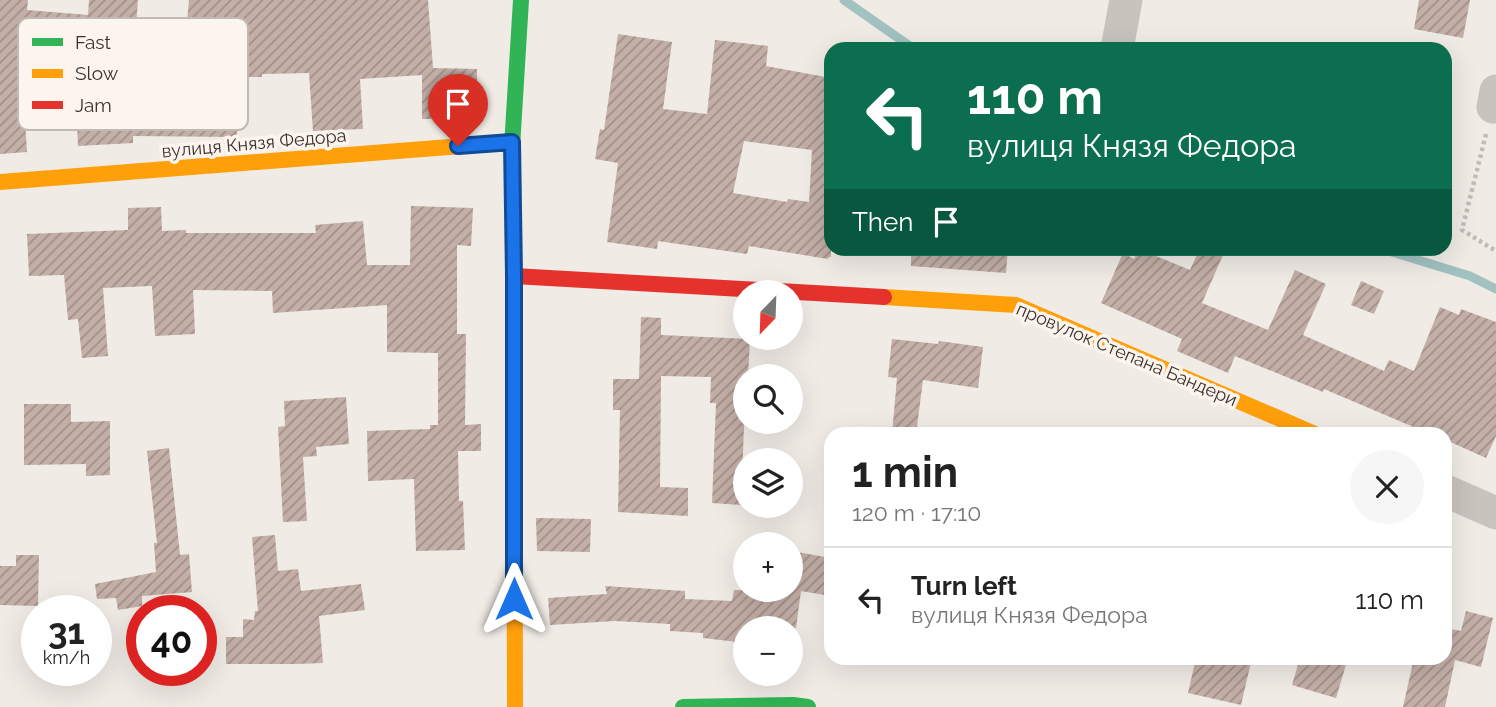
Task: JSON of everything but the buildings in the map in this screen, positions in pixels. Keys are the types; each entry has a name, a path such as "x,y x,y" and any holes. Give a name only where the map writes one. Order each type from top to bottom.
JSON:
{"street":[{"path":"515,707 512,142 521,0"},
{"path":"1119,42 1126,0"},
{"name":"вулиця Князя Федора","path":"0,182 512,142"},
{"name":"провулок Степана Бандери","path":"514,276 1016,304 1299,427"},
{"path":"1452,494 1496,513"},
{"path":"683,707 808,707"}],"path":[{"path":"1494,99 1462,230 1496,251"}],"waterway":[{"path":"844,0 904,42"},
{"path":"1405,256 1470,276 1496,289"}],"traffic: fast":[{"path":"512,147 521,0"},
{"path":"683,707 808,707"}],"traffic: slow":[{"path":"0,182 512,142"},
{"path":"512,147 515,707"},
{"path":"884,297 1016,305 1299,427"}],"traffic: jam":[{"path":"514,276 884,297"}],"route":[{"path":"458,146 512,142 514,599"}]}
